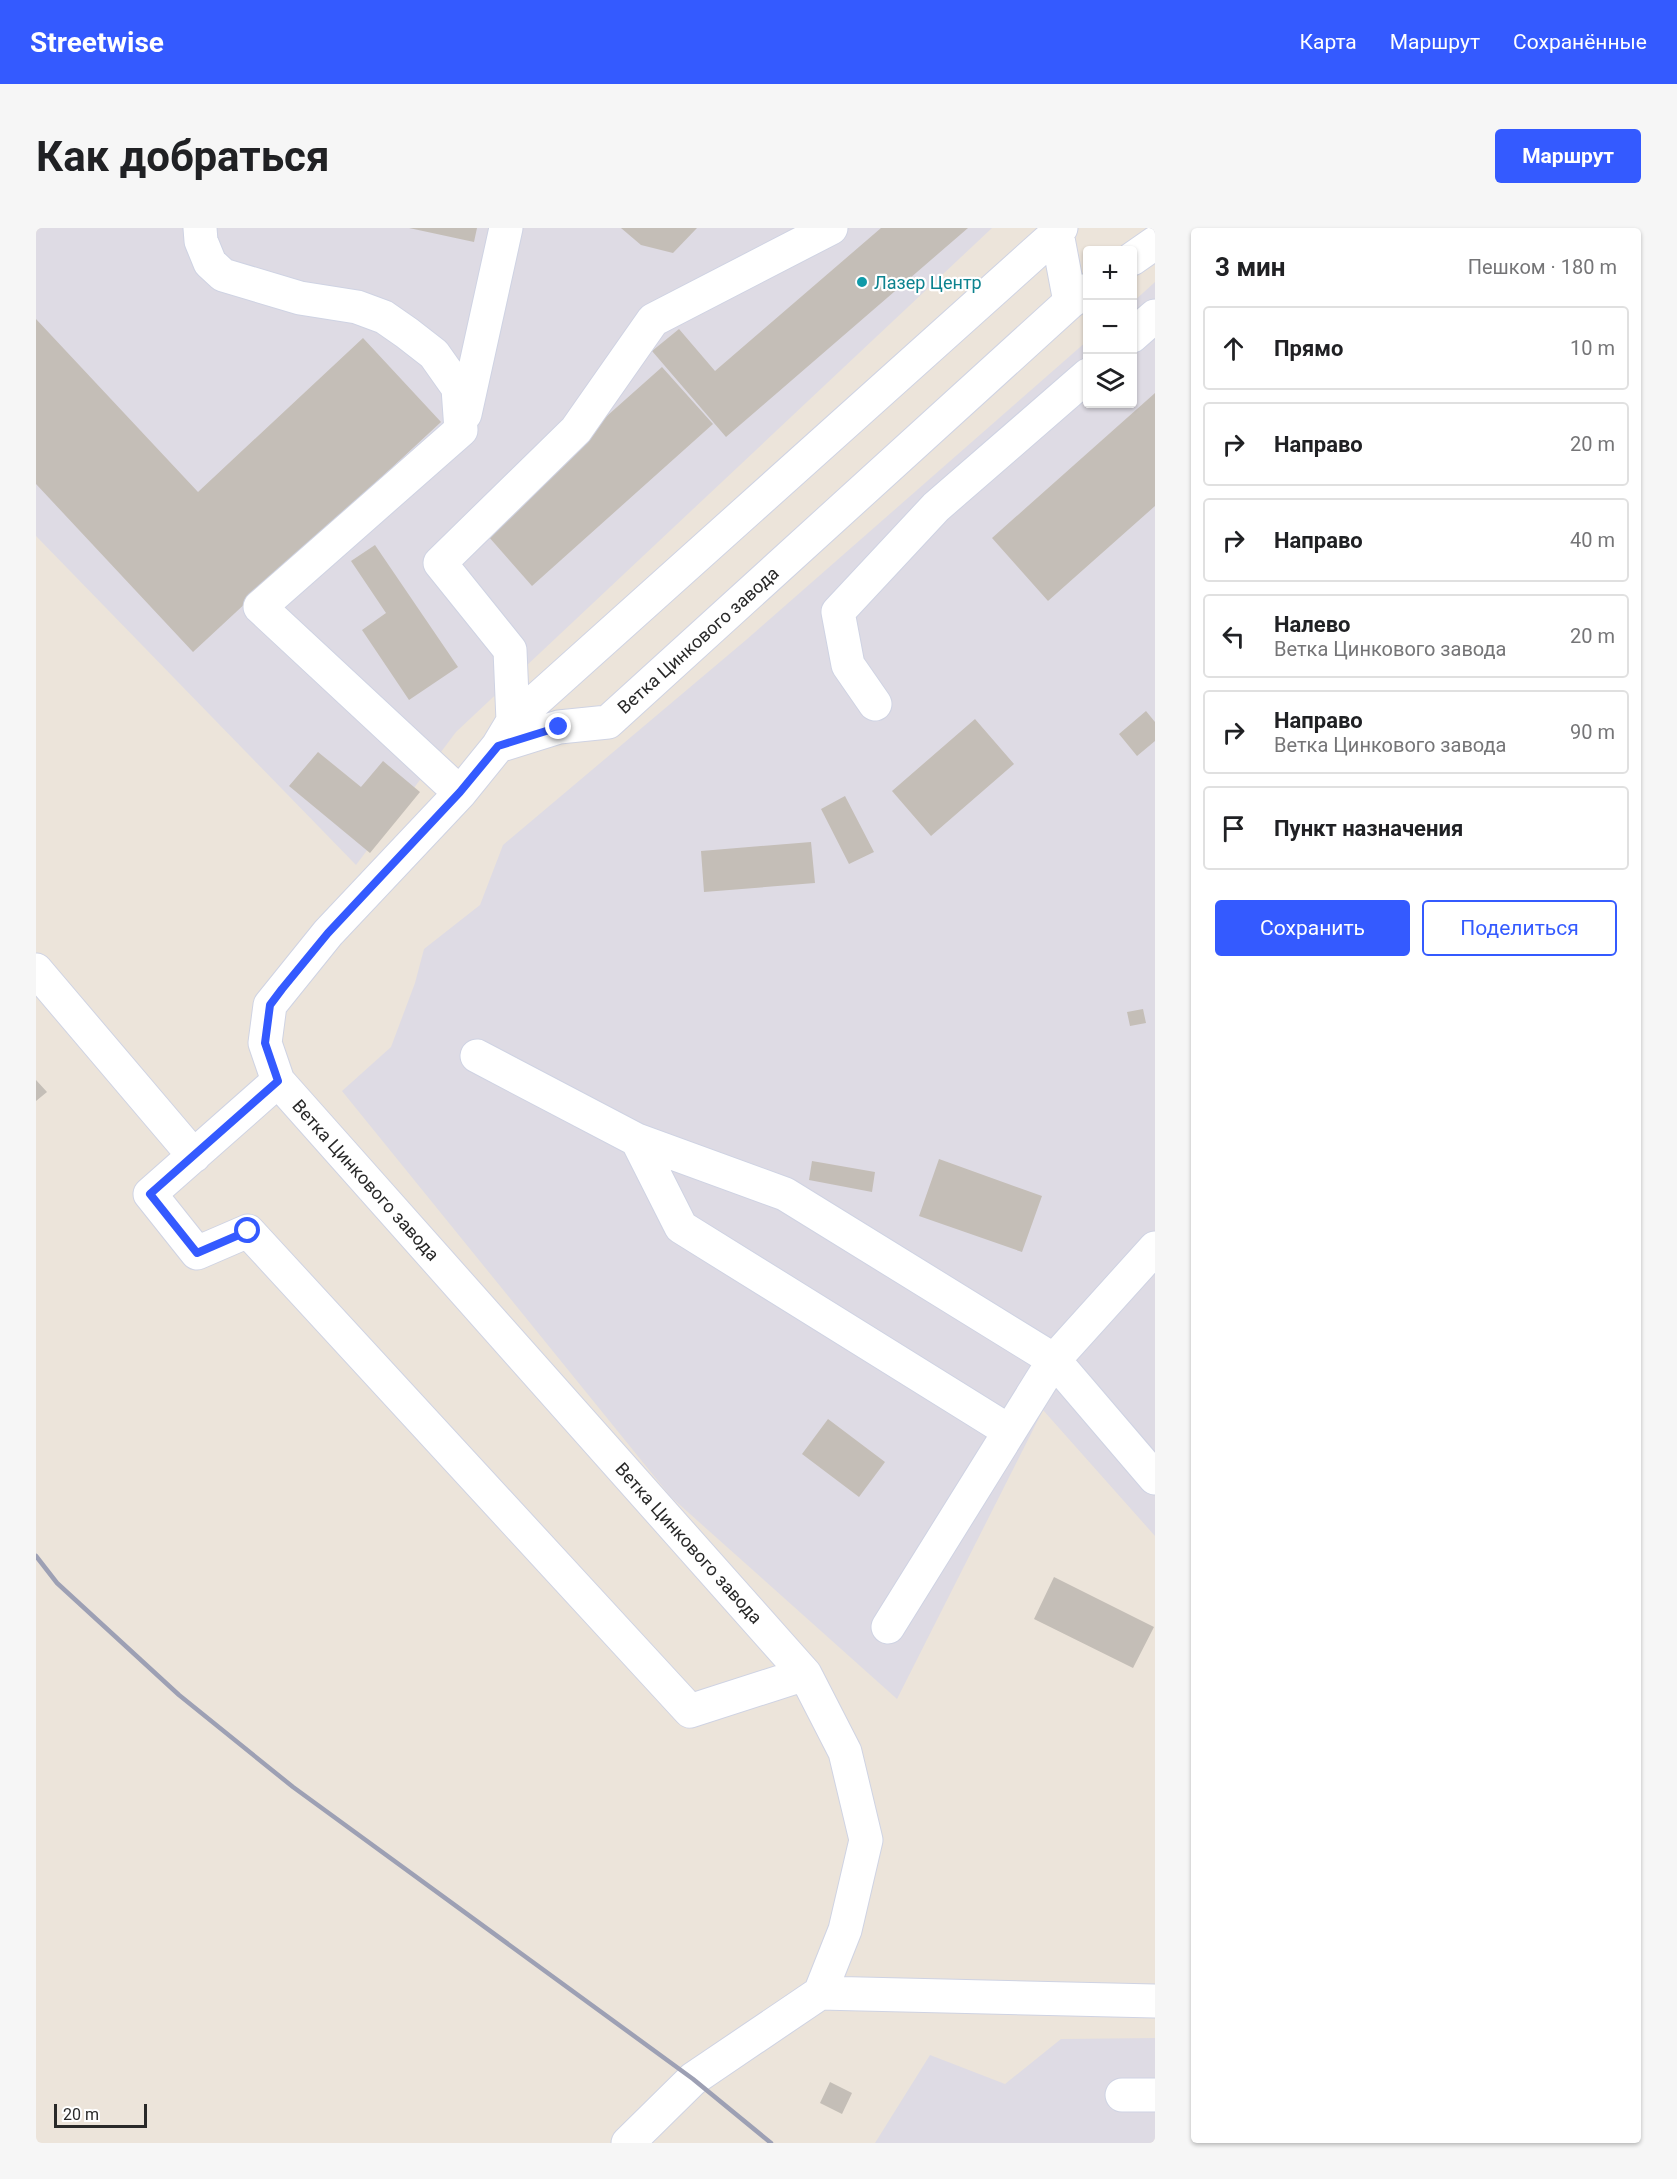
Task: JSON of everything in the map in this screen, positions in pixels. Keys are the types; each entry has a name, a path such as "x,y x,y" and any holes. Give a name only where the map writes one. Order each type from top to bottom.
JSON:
{"street":[{"path":"200,228 201,241 210,263 223,275 300,298 357,307 384,317 407,333 434,354 458,388 461,430"},
{"path":"460,792 260,607 461,430 506,228"},
{"path":"506,733 510,650 440,563 576,430 653,320 831,228"},
{"path":"506,733 1059,230 1079,296"},
{"path":"1137,256 1155,243"},
{"name":"Ветка Цинкового завода","path":"820,1993 845,1930 866,1840 844,1752 805,1674 278,1081 265,1043 270,1005 328,933 460,792 506,733 608,722 1079,296"},
{"path":"875,704 848,665 838,612 936,507 1083,379"},
{"path":"36,970 194,1156"},
{"path":"477,1056 637,1140 785,1194 1054,1360 1155,1478"},
{"path":"278,1081 150,1194 197,1253 248,1231 690,1711 805,1674"},
{"path":"637,1140 681,1227 1009,1431"},
{"path":"888,1627 1054,1360 1155,1248"},
{"path":"628,2143 693,2079 820,1993 1155,2001"},
{"path":"1122,2095 1155,2095"}],"shaded area":[{"path":"36,228 992,228 456,732 356,865 36,536"},
{"path":"1155,282 1155,1536 1043,1410 897,1699 671,1497 342,1091 391,1047 415,983 424,949 480,905 503,845 746,640 1083,345 1083,408 1137,408 1137,298"},
{"path":"1155,2038 1155,2143 875,2143 930,2055 1005,2084 1061,2039"}],"building":[{"path":"409,228 477,228 474,242"},
{"path":"621,228 697,228 673,253 641,245"},
{"name":"Лазер Центр","path":"881,228 968,228 726,437 652,351 679,329 715,371"},
{"path":"36,319 198,492 363,338 441,422 193,652 36,484"},
{"path":"662,367 713,424 532,586 481,528"},
{"path":"1155,393 1155,506 1048,601 992,538"},
{"path":"375,545 458,667 409,700 362,630 386,613 351,561"},
{"path":"1146,711 1155,722 1155,741 1137,756 1119,734"},
{"path":"975,719 1014,764 931,836 892,791"},
{"path":"318,752 361,787 383,761 420,792 370,853 289,786"},
{"path":"845,796 874,852 849,864 821,809"},
{"path":"811,842 815,883 704,892 701,851"},
{"path":"1143,1009 1146,1023 1130,1026 1127,1012"},
{"path":"36,1080 47,1092 36,1101"},
{"path":"939,1159 1042,1196 1022,1252 919,1216"},
{"path":"812,1161 875,1172 872,1192 809,1180"},
{"path":"828,1419 885,1462 859,1497 802,1454"},
{"path":"1054,1577 1154,1627 1133,1668 1034,1619"},
{"path":"830,2082 852,2093 842,2114 820,2103"}],"railway":[{"path":"36,1556 57,1583 179,1695 293,1787 693,2079 771,2143"}],"place":[{"name":"Лазер Центр","path":"862,282"}],"route":[{"path":"248,1231 197,1253 150,1194 278,1081 265,1043 270,1005 328,933 460,792 498,746 559,727"}]}
